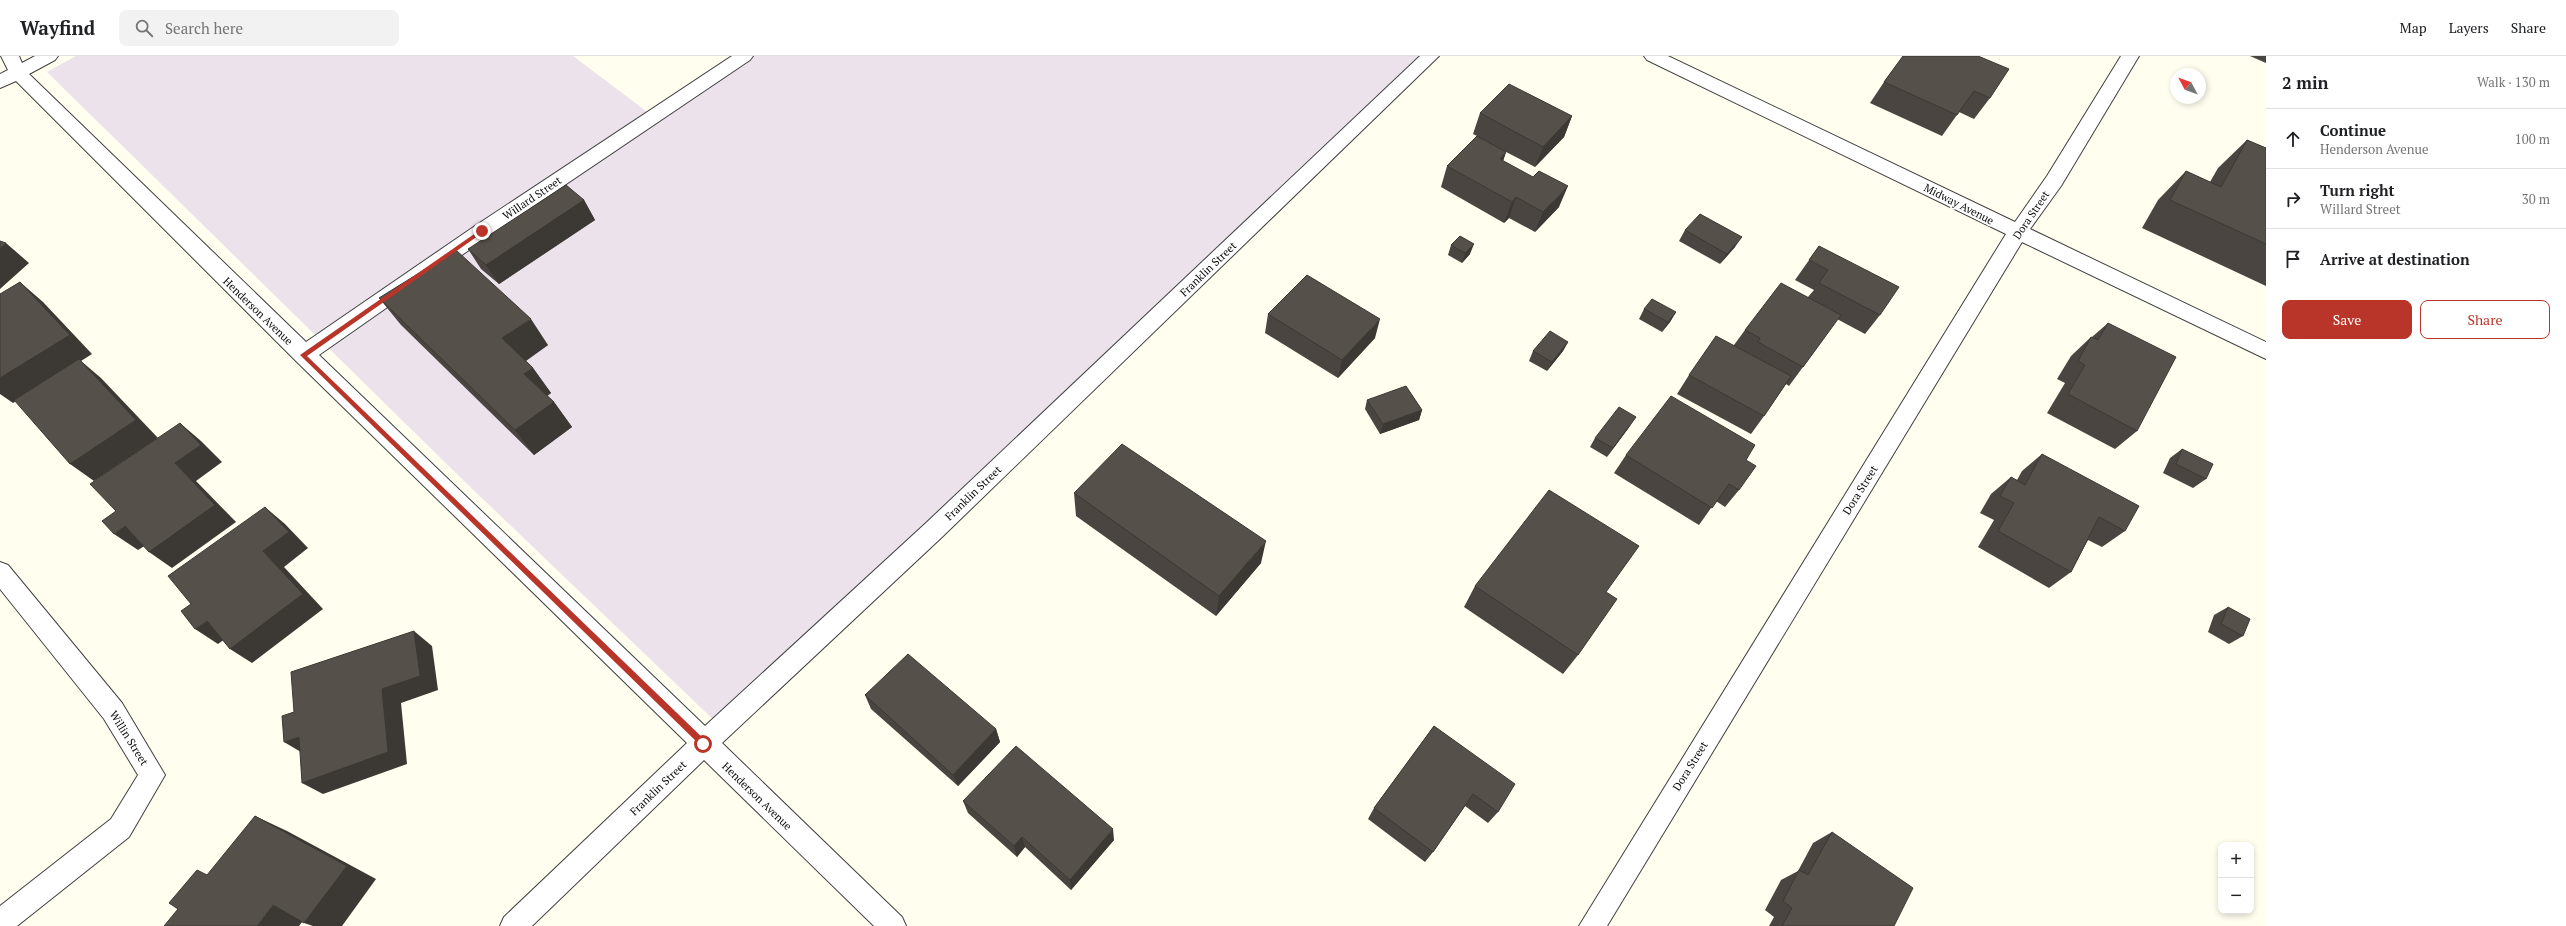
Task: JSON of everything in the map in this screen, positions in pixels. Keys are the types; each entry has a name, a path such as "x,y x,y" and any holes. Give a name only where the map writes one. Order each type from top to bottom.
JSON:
{"street":[{"path":"9,70 49,56"},
{"name":"Willard Street","path":"303,355 482,231 744,56"},
{"name":"Franklin Street","path":"513,926 703,744 934,530 1430,56"},
{"name":"Midway Avenue","path":"1653,56 1871,160 2018,233 2266,351"},
{"name":"Dora Street","path":"1592,926 2018,233 2054,181 2130,56"},
{"name":"Henderson Avenue","path":"9,70 55,112 703,744 893,926"},
{"name":"Willin Street","path":"0,572 113,711 152,775 120,828 0,923"}],"shaded area":[{"path":"76,56 573,56 658,120 751,56 1426,56 720,726 464,481 47,72"}],"building":[{"path":"1903,56 1978,56 2009,69 1990,98 1974,91 1957,115 1884,82"},
{"path":"1509,84 1572,116 1543,147 1480,113"},
{"path":"1477,136 1506,152 1500,159 1533,177 1539,171 1568,186 1543,212 1516,197 1512,202 1447,166"},
{"path":"2247,140 2266,148 2266,244 2170,200 2186,171 2221,187"},
{"path":"566,185 584,200 486,265 468,249"},
{"path":"1700,214 1742,237 1727,254 1685,230"},
{"path":"1460,236 1474,244 1465,253 1451,245"},
{"path":"0,241 6,243 0,249"},
{"path":"1819,246 1899,287 1880,315 1819,283 1828,270 1809,260"},
{"path":"456,250 531,319 502,338 533,368 524,374 554,402 515,430 379,298"},
{"path":"1307,275 1380,319 1342,360 1268,314"},
{"path":"20,282 70,335 0,378 0,294"},
{"path":"1781,283 1841,315 1803,367 1758,342 1760,338 1745,330"},
{"path":"1652,299 1676,312 1668,322 1644,309"},
{"path":"2108,323 2176,357 2137,431 2068,394 2085,365 2078,361 2091,337 2098,340"},
{"path":"1550,331 1568,342 1552,362 1533,351"},
{"path":"1716,336 1791,376 1764,416 1689,375"},
{"path":"79,359 136,420 70,464 14,400"},
{"path":"1406,386 1422,410 1383,424 1367,400"},
{"path":"1671,396 1755,445 1746,460 1756,466 1739,490 1729,484 1712,508 1626,455"},
{"path":"1619,407 1636,417 1613,448 1595,438"},
{"path":"180,423 201,445 175,463 215,505 149,552 125,526 114,534 102,521 116,511 90,484"},
{"path":"1122,444 1266,541 1219,596 1074,493"},
{"path":"2182,449 2213,464 2206,479 2176,464"},
{"path":"2042,454 2139,506 2125,531 2099,517 2071,572 1998,531 2014,503 2000,496 2011,477 2025,485"},
{"path":"1549,490 1639,546 1606,592 1617,599 1578,655 1475,586"},
{"path":"265,507 289,532 263,551 303,594 230,649 207,621 195,629 181,611 191,604 168,576"},
{"path":"2228,607 2250,619 2243,636 2221,624"},
{"path":"414,631 420,676 382,689 388,752 302,783 299,737 284,742 282,716 294,712 291,672"},
{"path":"908,654 996,729 953,775 865,695"},
{"path":"1434,726 1515,784 1498,812 1473,794 1433,852 1374,808"},
{"path":"1016,746 1113,829 1070,880 1022,837 1014,846 963,801"},
{"path":"255,816 347,866 304,923 273,905 257,926 164,926 178,909 169,903 197,870 207,875"},
{"path":"1832,832 1913,888 1894,926 1782,926 1792,908 1783,901 1799,870 1808,875"}],"route":[{"path":"482,231 303,355 703,744"}]}
